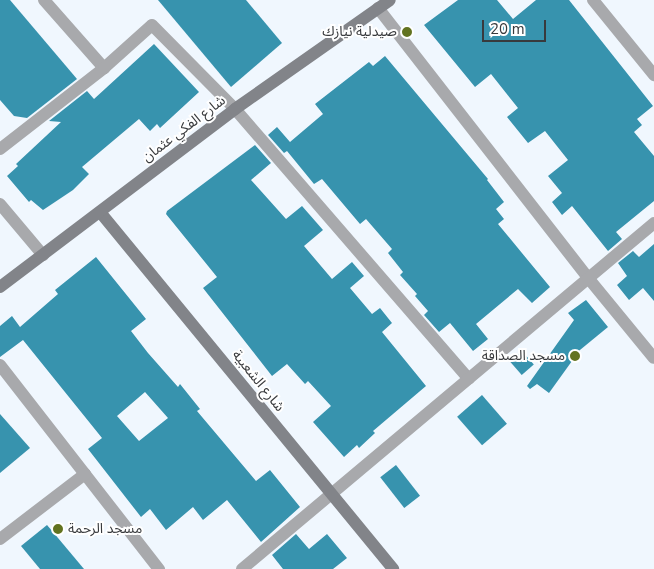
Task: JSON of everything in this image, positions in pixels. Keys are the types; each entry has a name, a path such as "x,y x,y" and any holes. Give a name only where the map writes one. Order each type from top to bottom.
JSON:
{"street":[{"path":"44,0 104,68"},
{"name":"شارع الفكي عثمان","path":"0,288 235,109 390,0"},
{"path":"593,0 654,75"},
{"path":"378,8 589,279 654,358"},
{"path":"0,149 104,68 152,25 235,109 469,379"},
{"path":"0,204 43,255"},
{"name":"شارع الشعبية","path":"100,212 393,569"},
{"path":"242,569 654,223"},
{"path":"0,365 159,569"},
{"path":"0,539 85,474"}],"building":[{"path":"0,0 10,0 77,79 27,118 14,116 0,100"},
{"path":"158,0 246,0 282,43 231,87"},
{"path":"458,0 497,0 513,19 536,0 569,0 653,106 637,119 642,125 634,132 654,156 654,201 616,232 622,239 608,251 572,206 562,215 552,202 562,193 548,176 568,160 545,131 528,143 507,117 518,108 491,74 475,87 424,25"},
{"path":"154,44 199,92 160,128 157,124 150,131 139,119 82,167 89,174 73,190 43,210 31,200 29,202 7,176 18,166 16,164 61,122 49,121 87,91 94,99"},
{"path":"385,56 488,179 504,202 496,209 504,219 498,224 550,287 532,303 518,289 476,324 488,339 473,351 450,323 439,332 424,315 428,311 415,296 417,294 400,275 403,272 388,253 392,249 366,219 360,224 322,179 314,184 287,151 284,153 268,135 277,127 290,142 323,114 315,104 369,62 373,66"},
{"path":"255,145 271,163 251,180 286,219 302,206 323,230 304,246 332,279 352,262 364,276 350,288 372,314 380,308 392,323 382,332 426,386 373,431 375,433 359,448 357,445 344,457 313,422 331,406 308,381 305,384 287,364 272,376 203,288 217,277 166,214 167,211"},
{"path":"654,244 654,301 643,288 629,300 617,285 627,276 618,263 633,251 639,257"},
{"path":"96,257 146,319 131,331 148,353 178,387 180,384 200,409 197,411 256,481 270,470 300,507 261,542 227,500 203,520 193,507 166,530 150,509 141,517 88,449 102,438 23,340 0,357 0,326 12,316 20,327 58,294 55,290","holes":["145,392 168,418 139,441 117,416"]},
{"path":"586,300 608,327 569,359 572,361 549,393 537,384 530,389 527,386 574,320 568,313"},
{"path":"522,351 534,365 522,375 510,361"},
{"path":"482,395 507,424 482,445 457,417"},
{"path":"0,414 30,448 0,473"},
{"path":"396,465 420,496 404,508 380,477"},
{"path":"47,525 84,569 40,569 21,546"},
{"path":"296,534 309,549 327,534 347,558 333,569 283,569 272,555"}],"place":[{"name":"صيدلية نيازك","path":"407,32"},
{"name":"مسجد الصداقة","path":"575,356"},
{"name":"مسجد الرحمة","path":"58,529"}]}
